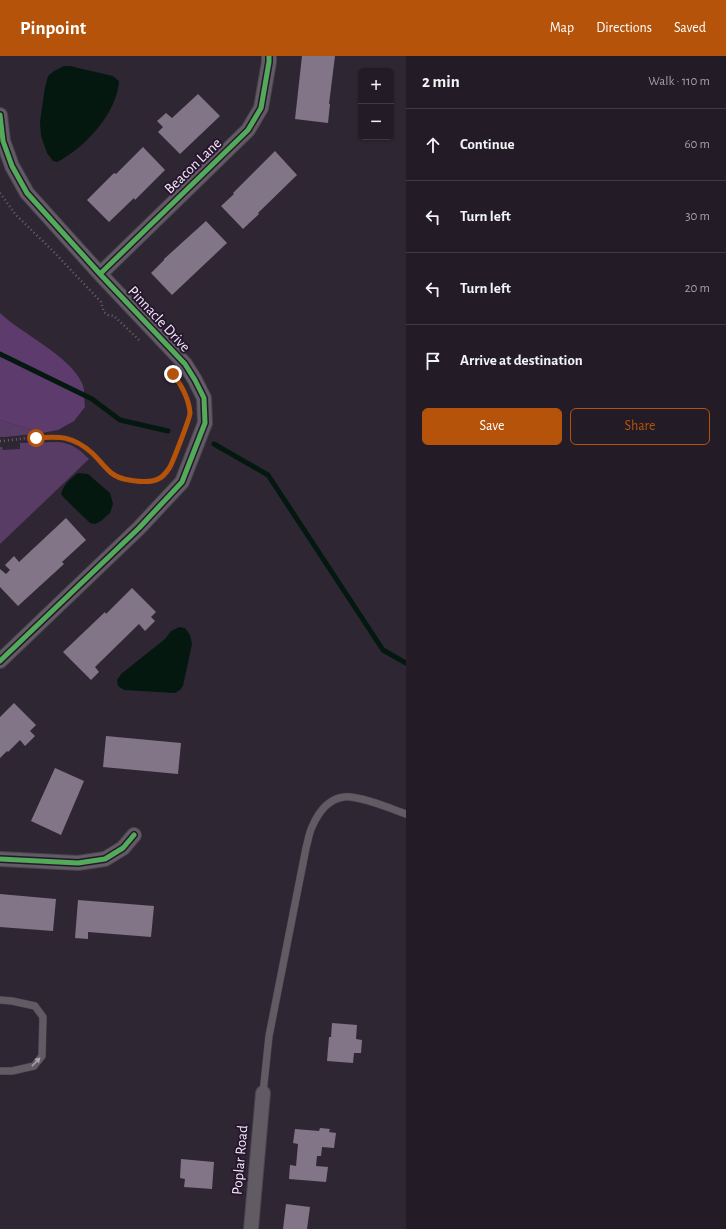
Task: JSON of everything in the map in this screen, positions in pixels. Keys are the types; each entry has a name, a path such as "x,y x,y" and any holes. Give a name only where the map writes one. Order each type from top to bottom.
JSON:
{"street":[{"name":"Beacon Lane","path":"100,274 248,130 261,108 269,56"},
{"name":"Pinnacle Drive","path":"0,115 4,141 12,166 27,193 184,364 195,380 204,398 205,423 182,482 139,528 0,660"},
{"path":"0,859 78,864 105,859 123,848 134,835"},
{"name":"Poplar Road","path":"251,1229 264,1093"}],"lane":[{"path":"264,1093 269,1036 311,828 320,812 330,801 344,797 359,799 406,814"},
{"path":"0,1000 35,1006 43,1017 42,1056 34,1066 12,1071 0,1071"}],"path":[{"path":"0,193 16,215 53,251 101,302 104,312 114,316 141,342"},
{"path":"0,442 36,438 67,438 79,443 93,453 111,474 123,479 149,482 161,478 170,468 172,461"}],"shaded area":[{"path":"64,66 113,76 119,81 117,93 112,105 98,128 78,148 57,162 53,161 47,153 41,136 40,122 48,76"},
{"path":"0,313 57,355 76,373 83,385 85,407 74,421 58,430 42,433 0,420"},
{"path":"0,420 42,433 0,437"},
{"path":"57,442 75,447 89,459 0,544 0,447 2,447 3,450 20,449 20,443"},
{"path":"78,473 88,474 110,493 113,504 110,513 95,524 90,523 61,494 64,487 72,477"},
{"path":"179,627 185,628 190,635 192,644 183,686 180,690 175,693 124,690 118,686 117,680 121,674 165,639 171,631"}],"building":[{"path":"302,56 335,56 328,123 295,119"},
{"path":"198,94 220,116 180,154 158,132 163,127 157,121 166,113 172,118"},
{"path":"143,147 165,170 135,200 134,198 109,222 87,200"},
{"path":"275,151 297,175 243,229 221,206"},
{"path":"206,221 227,243 172,295 151,273 164,259"},
{"path":"66,518 86,540 62,562 64,564 18,606 0,587 0,569 6,574 10,570 5,565 14,556 19,562"},
{"path":"132,588 156,612 151,617 155,621 145,631 139,624 95,667 99,672 91,680 63,652 105,612 106,614"},
{"path":"14,703 36,725 30,731 35,736 25,746 20,740 0,758 0,717"},
{"path":"106,736 181,743 178,774 103,767"},
{"path":"55,768 84,781 61,835 31,821"},
{"path":"0,894 56,899 53,931 0,927"},
{"path":"78,900 154,906 151,937 88,932 88,939 75,938"},
{"path":"332,1023 357,1025 356,1039 362,1040 361,1053 354,1053 353,1063 327,1061"},
{"path":"320,1128 330,1129 329,1132 336,1133 334,1148 322,1147 321,1156 317,1156 316,1166 328,1167 326,1182 289,1179 290,1165 296,1166 298,1144 293,1143 295,1129 319,1131"},
{"path":"181,1159 214,1162 212,1189 184,1187 185,1179 180,1178"},
{"path":"286,1204 310,1207 307,1229 283,1229"}],"waterway":[{"path":"0,354 92,399 120,420 168,431"},
{"path":"214,444 268,475 383,650 406,663"}],"cycle path":[{"path":"100,274 248,130 261,108 269,56"},
{"path":"0,115 3,141 12,166 27,193 100,274 185,364 204,398 205,423 182,482 139,528 0,661"},
{"path":"0,859 78,863 105,859 123,848 134,835"}],"route":[{"path":"36,438 67,438 79,443 93,453 111,474 123,479 149,482 161,478 170,468 190,415 188,400 173,374"}]}
